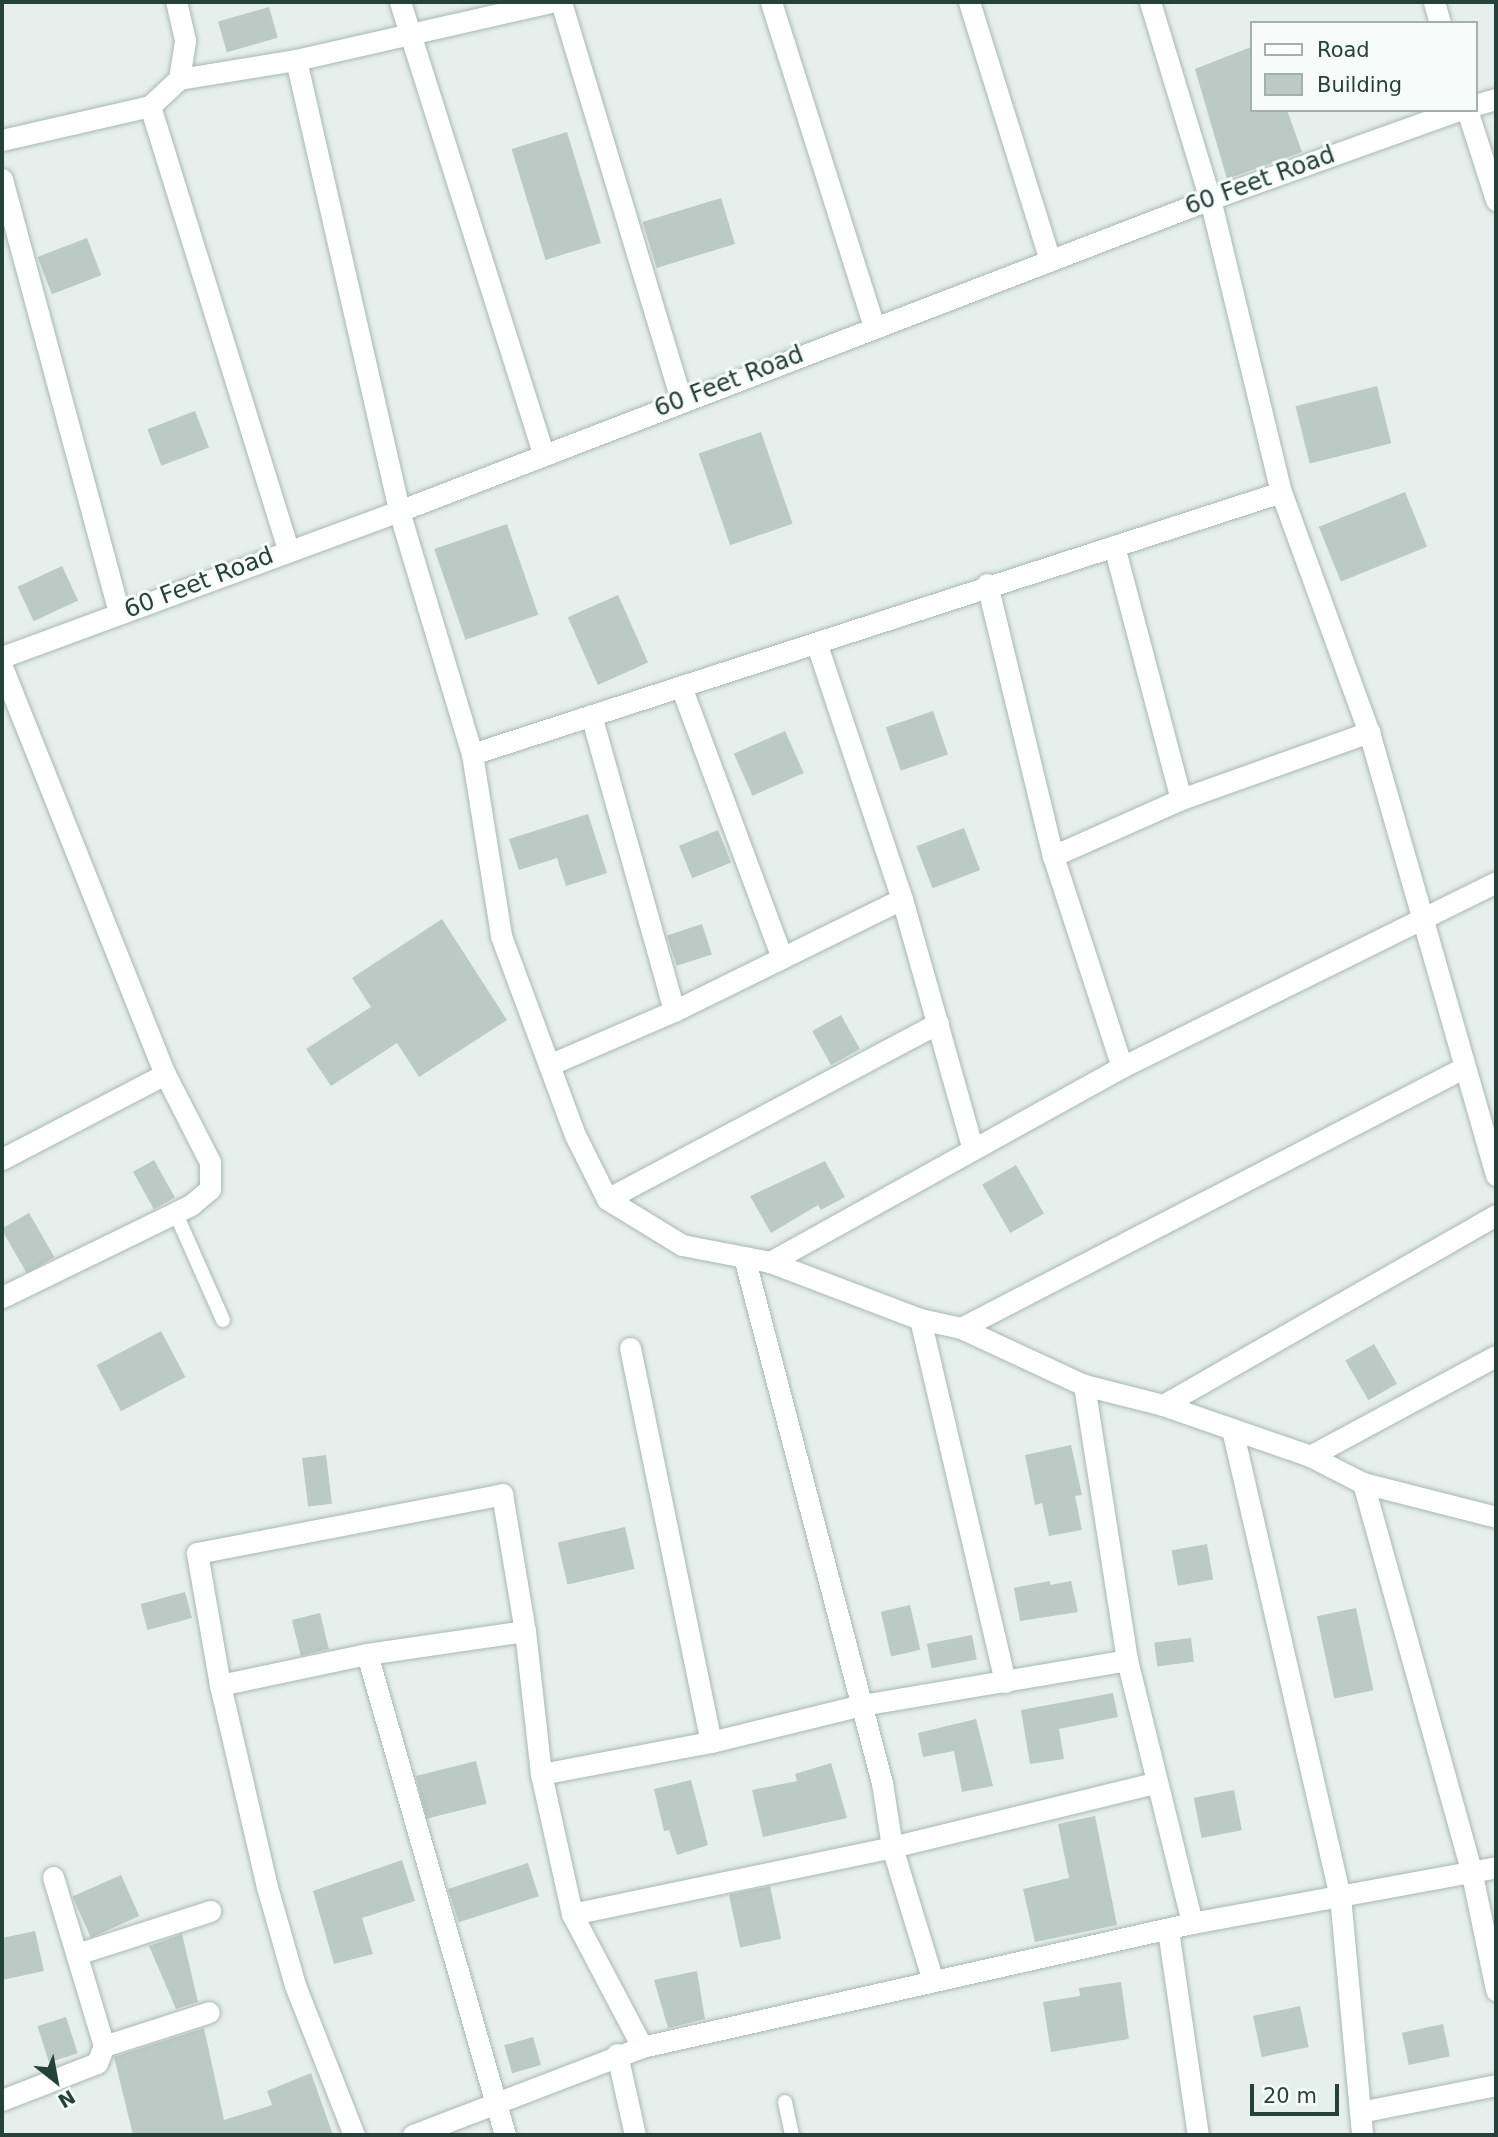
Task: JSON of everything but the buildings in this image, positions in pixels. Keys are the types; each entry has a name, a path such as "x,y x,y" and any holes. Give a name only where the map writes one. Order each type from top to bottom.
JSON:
{"street":[{"path":"176,2 185,40 179,79"},
{"path":"400,2 543,453"},
{"path":"2,140 150,106 179,79 296,60 551,2"},
{"path":"561,2 681,400"},
{"path":"771,2 874,327"},
{"path":"969,2 1050,260"},
{"path":"1150,2 1210,199 1281,492 1369,732 1462,1068 1496,1175"},
{"path":"1434,2 1439,21"},
{"path":"296,60 399,511 472,754 501,936 549,1065 607,1199 682,1245 770,1262 920,1319 961,1328 1084,1385 1163,1405 1310,1457 1363,1483 1496,1517"},
{"path":"1477,104 1496,99"},
{"path":"150,106 288,550"},
{"name":"60 Feet Road","path":"2,657 399,511 543,453 1210,199 1452,112"},
{"path":"1468,112 1496,200"},
{"path":"2,180 119,614"},
{"path":"472,754 817,645 987,584 1281,492"},
{"path":"1114,546 1181,799"},
{"path":"987,584 1053,856 1122,1067"},
{"path":"817,645 902,899 972,1146"},
{"path":"2,667 165,1074 210,1162 210,1189 176,1214 2,1297"},
{"path":"681,689 782,958"},
{"path":"591,715 674,1011"},
{"path":"1053,856 1181,799 1369,732"},
{"path":"770,1262 972,1146 1122,1067 1422,921 1496,882"},
{"path":"549,1065 674,1011 902,899"},
{"path":"607,1199 938,1023"},
{"path":"961,1328 1462,1068"},
{"path":"2,1159 165,1074"},
{"path":"1163,1405 1496,1215"},
{"path":"744,1257 882,1783 892,1847 932,1978"},
{"path":"920,1319 1005,1682"},
{"path":"630,1348 710,1742"},
{"path":"1310,1457 1496,1356"},
{"path":"1084,1385 1127,1660 1154,1783 1192,1923"},
{"path":"1232,1429 1340,1896 1362,2135"},
{"path":"1363,1483 1471,1870 1496,1990"},
{"path":"354,2135 295,1985 220,1685 197,1553 502,1494 524,1631 541,1774 572,1914 642,2047"},
{"path":"220,1685 366,1654 524,1631"},
{"path":"366,1654 505,2135"},
{"path":"541,1774 710,1742 862,1706 1127,1660"},
{"path":"572,1914 892,1847 1154,1783"},
{"path":"413,2135 497,2104 617,2054 642,2047 932,1978 1192,1923 1496,1867"},
{"path":"2,2100 97,2063 104,2046 53,1877"},
{"path":"77,1954 210,1911"},
{"path":"1168,1930 1198,2135"},
{"path":"104,2046 209,2012"},
{"path":"617,2054 635,2135"},
{"path":"1360,2112 1496,2085"}],"lane":[{"path":"176,1214 223,1320"},
{"path":"785,2102 792,2135"}]}
